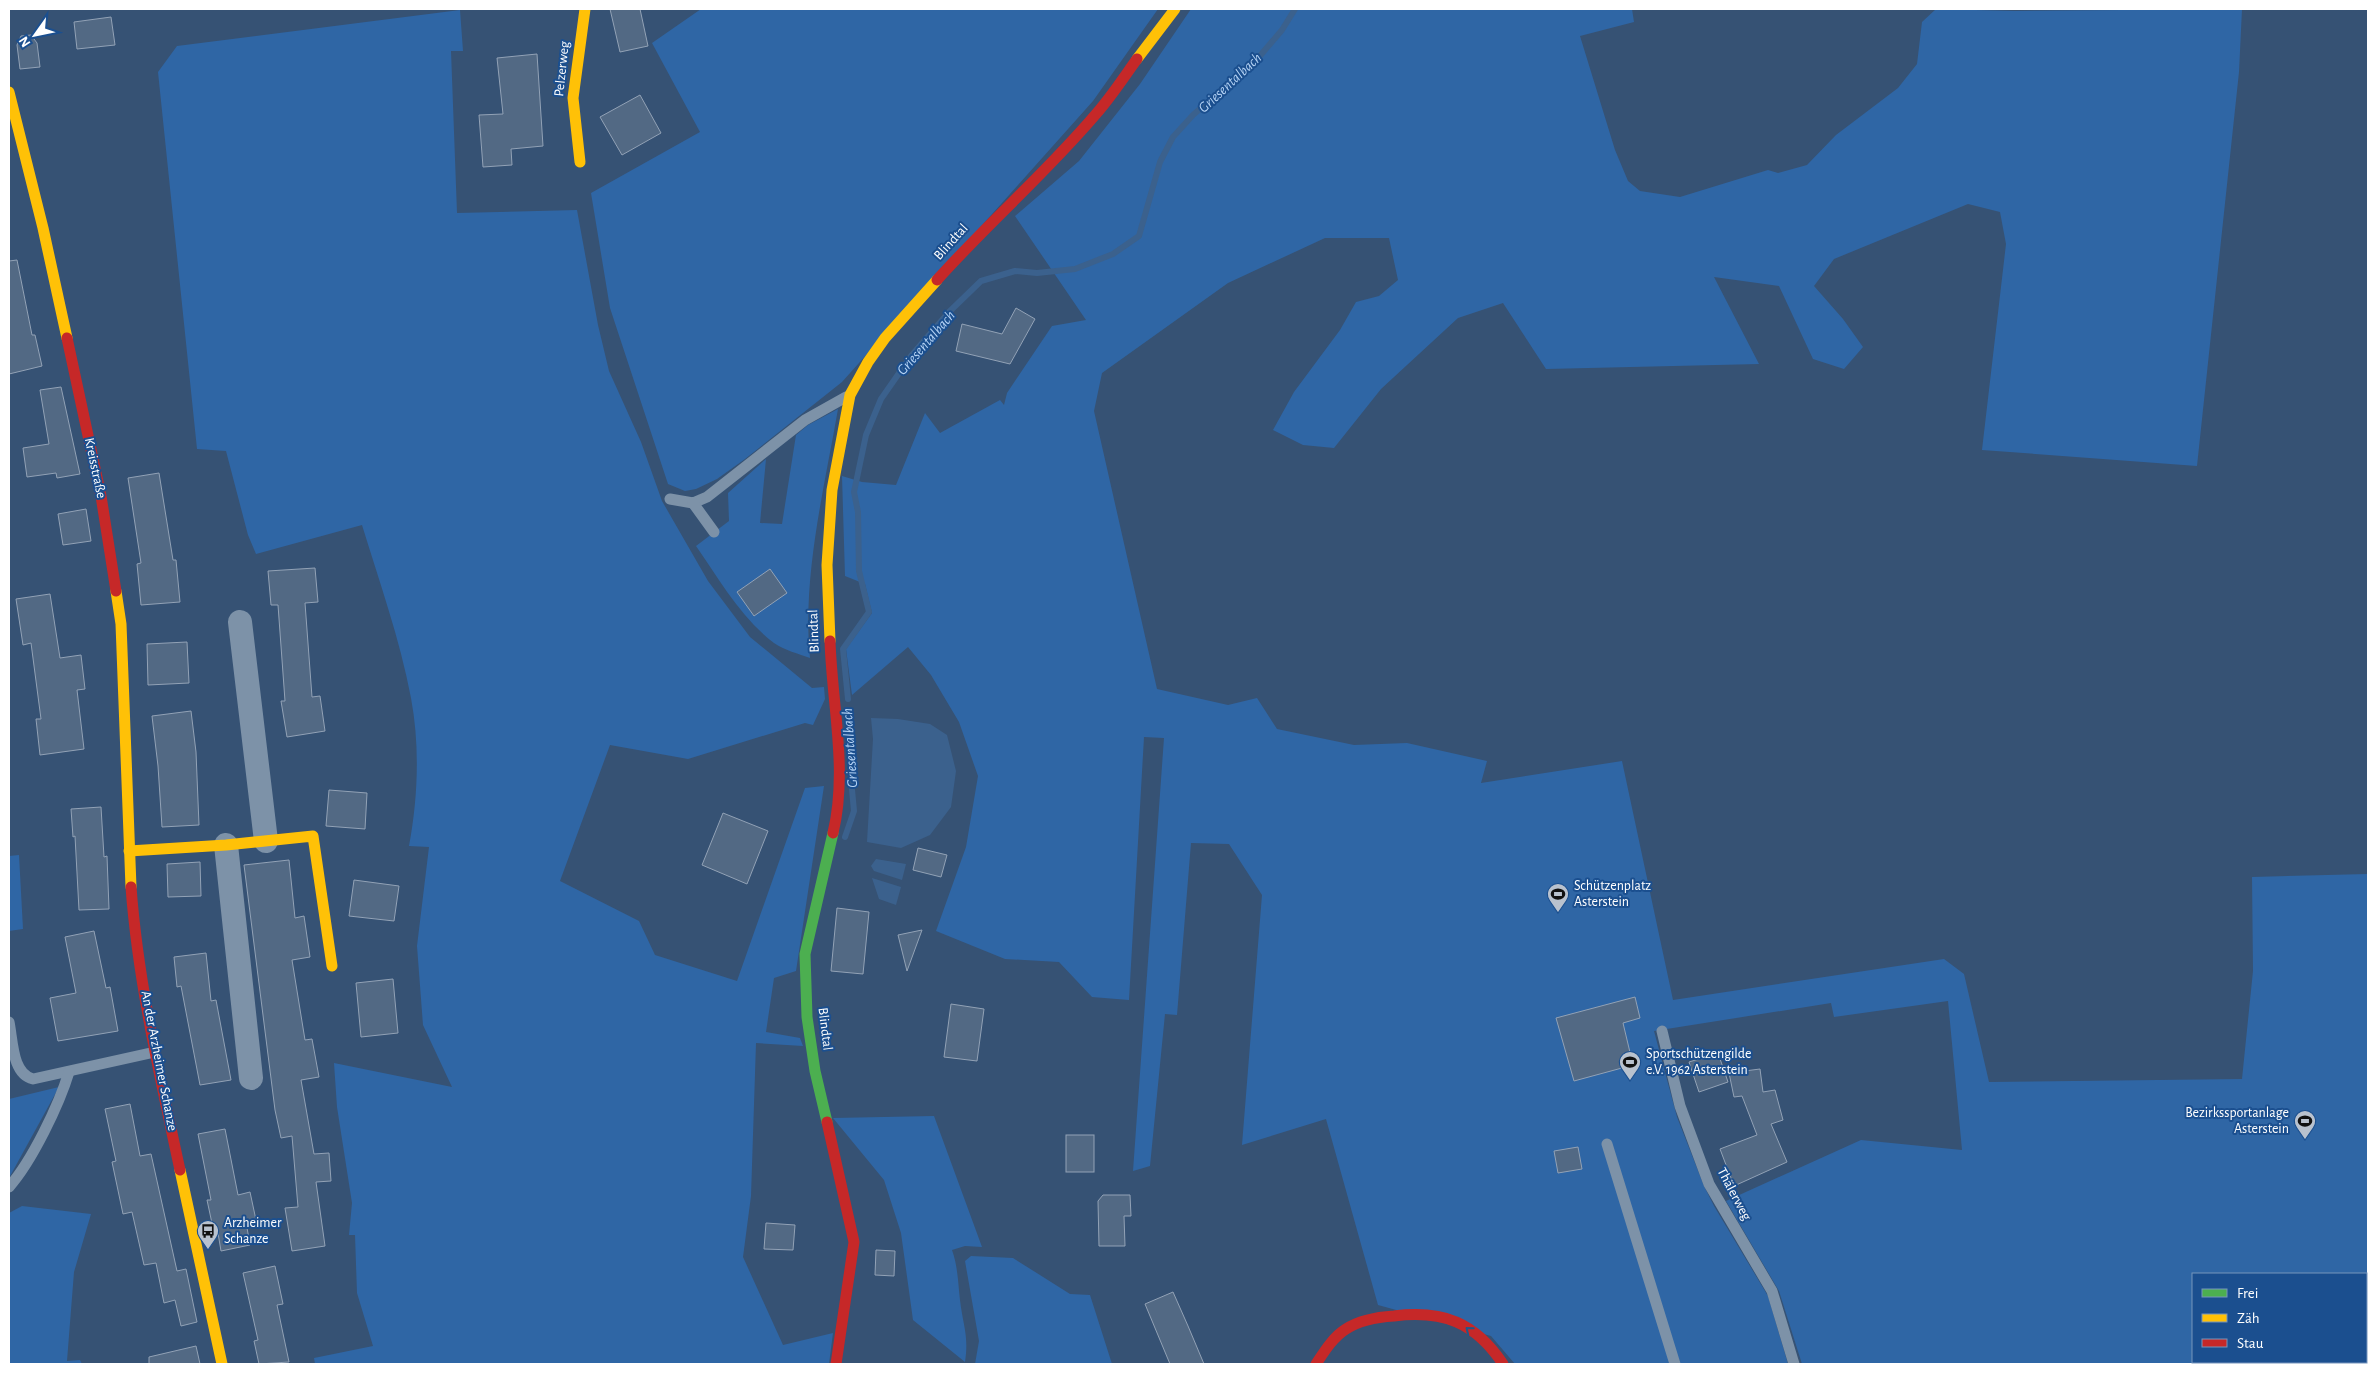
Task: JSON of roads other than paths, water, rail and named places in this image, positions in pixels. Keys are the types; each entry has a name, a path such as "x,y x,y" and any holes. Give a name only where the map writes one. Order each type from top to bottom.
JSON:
{"street":[{"name":"Pelzerweg","path":"580,162 572,98 585,9"},
{"name":"Blindtal","path":"836,1364 854,1242 815,1070 807,1018 805,954 836,818 839,764 835,700 831,675 827,565 832,490 850,395 868,362 885,338 978,234 1096,114 1176,9"},
{"name":"Kreisstraße","path":"9,92 43,228 101,496 121,624 129,851"},
{"path":"240,622 266,841"},
{"path":"129,851 226,845 313,836 332,966"},
{"path":"226,845 251,1078"},
{"name":"An der Arzheimer Schanze","path":"129,851 134,925 155,1052 222,1364"},
{"path":"1316,1364 1329,1345 1346,1329 1373,1318 1404,1314 1458,1321 1494,1351 1503,1364"}],"lane":[{"path":"670,499 693,503 707,498 805,420 850,395"},
{"path":"693,503 714,532"},
{"path":"9,1022 19,1070 25,1077 33,1079 155,1052"},
{"name":"Thälerweg","path":"1662,1031 1680,1106 1709,1184 1772,1292 1794,1364"},
{"path":"9,1187 30,1155 62,1093 69,1072"},
{"path":"1607,1144 1675,1364"}],"waterway":[{"name":"Griesentalbach","path":"848,699 843,649 869,612 859,571 858,512 854,492 866,435 881,399 911,356 949,312 981,281 1015,271 1037,273 1075,269 1113,254 1139,236 1160,162 1173,137 1193,115 1259,57 1282,30 1295,9"},
{"name":"Griesentalbach","path":"845,837 854,811 851,779"}],"place":[{"name":"Schützenplatz Asterstein","path":"1558,913"},
{"name":"Sportschützengilde e.V. 1962 Asterstein","path":"1630,1081"},
{"name":"Bezirkssportanlage Asterstein","path":"2305,1140"},
{"name":"Arzheimer Schanze","path":"208,1250"}]}
